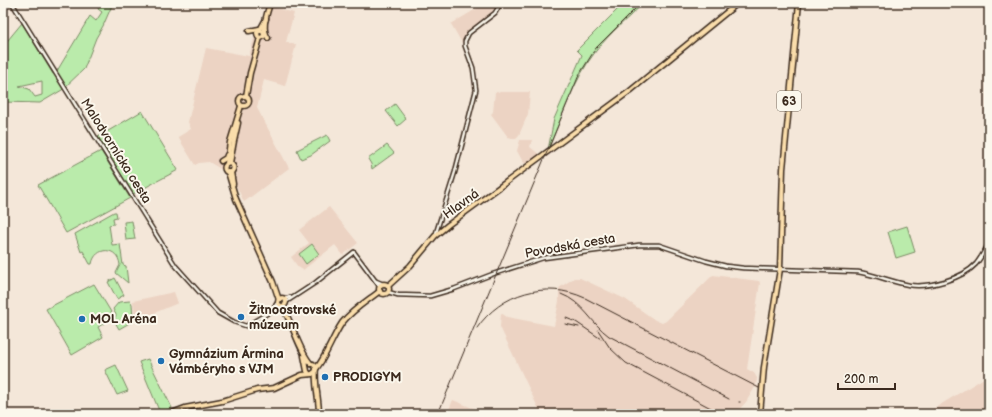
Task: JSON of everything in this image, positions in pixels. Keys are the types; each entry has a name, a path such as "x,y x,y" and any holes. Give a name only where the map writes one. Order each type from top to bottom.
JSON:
{"main road":[{"path":"270,3 262,31 257,33 259,37 256,53 244,96 239,100 242,106 229,164 224,168 229,172 232,191 290,320 311,371 318,401 318,414"},
{"name":"Hlavná","path":"390,290 435,236 448,225 630,91 738,3"},
{"name":"63","path":"760,414 764,367 780,268 783,169 799,3"},
{"path":"249,31 258,30 266,19"},
{"path":"266,19 265,29 268,38"},
{"path":"242,106 247,105 249,102 248,98 244,96"},
{"path":"221,161 226,158 242,106"},
{"path":"228,151 229,164 233,166 229,172"},
{"path":"169,414 191,407 222,401 257,390 274,388 311,371 322,359 348,316 386,284 390,290 385,294 381,289"},
{"path":"304,354 312,364 311,371"},
{"path":"312,364 322,359"},
{"path":"311,371 312,364"}],"street":[{"name":"Malodvornícka cesta","path":"12,3 175,264 218,313 234,322 246,326 282,302"},
{"path":"435,236 455,172 475,94 475,79 465,46 465,41 469,33 495,14 501,3"},
{"name":"Povodská cesta","path":"390,290 414,296 430,296 543,258 634,245 659,245 706,261 726,266 743,268 780,268 858,272 908,285 928,285 946,281 969,270 978,261 989,243"},
{"path":"282,302 315,283 354,252 381,289"}],"shaded area":[{"path":"486,3 498,3 493,12 465,35 462,43 451,24"},
{"path":"273,7 294,13 286,42 296,45 285,86 264,80 257,108 289,168 244,202 234,181 219,168 209,162 195,165 178,137 191,129 188,122 206,48 249,56 257,28"},
{"path":"495,92 530,92 528,114 519,135 516,138 508,137 491,114 493,112"},
{"path":"520,140 532,140 530,147 540,155 528,165 523,162 517,151"},
{"path":"329,207 358,243 343,255 335,245 303,270 298,267 291,257 309,243 299,230"},
{"path":"713,275 759,281 760,283 747,369 754,373 757,378 756,385 760,387 759,389 755,387 746,402 735,414 692,414 691,411 684,414 541,414 500,327 501,313 507,317 554,326 559,301 559,288 574,278 580,278 625,299 655,320 662,323 666,321"},
{"path":"174,292 178,303 135,321 133,301"},
{"path":"989,375 989,414 925,414"},
{"path":"453,400 487,414 447,414"}],"green space":[{"path":"106,3 113,3 96,38 84,69 62,90 40,103 3,102 3,46 22,23 53,74 57,71 90,16 96,21 102,12 98,9 100,4 106,6","holes":["42,81 42,95 35,97 29,89 19,86"]},
{"path":"624,3 644,3 607,38 588,62 569,99 548,150 554,119 582,55 577,50"},
{"path":"395,104 406,119 398,126 386,111"},
{"path":"142,111 178,170 133,194 98,137"},
{"path":"327,135 330,141 311,155 301,159 297,150"},
{"path":"387,145 394,153 372,169 368,159"},
{"path":"101,151 130,198 66,233 38,185"},
{"path":"116,212 117,217 113,218 114,224 109,225 112,245 120,244 123,265 126,266 128,283 116,273 120,265 115,254 102,251 97,254 92,264 90,264 83,251 81,252 75,234"},
{"path":"132,221 135,239 126,240 124,222"},
{"path":"907,226 915,252 896,258 888,232"},
{"path":"312,244 319,254 306,264 299,254"},
{"path":"115,278 124,295 117,299 108,282"},
{"name":"MOL Aréna","path":"94,284 114,317 98,327 103,337 72,355 46,309"},
{"path":"130,301 132,304 133,321 119,329 114,320 116,315 113,309 119,302"},
{"path":"148,359 172,408 160,413 139,362"},
{"path":"116,365 128,391 117,395 105,370"}],"railway":[{"path":"438,414 579,75 596,48 641,3"},
{"path":"477,328 487,316 511,298 540,290 555,290 570,293 585,298 759,388"},
{"path":"561,294 581,307 609,336 729,399"},
{"path":"566,318 576,322 601,339"},
{"path":"565,324 579,327"},
{"path":"598,330 610,348 626,363 722,414"}],"place":[{"name":"Žitnoostrovské múzeum","path":"241,317"},
{"name":"MOL Aréna","path":"82,319"},
{"name":"Gymnázium Ármina Vámbéryho s VJM","path":"161,361"},
{"name":"PRODIGYM","path":"325,377"}]}
